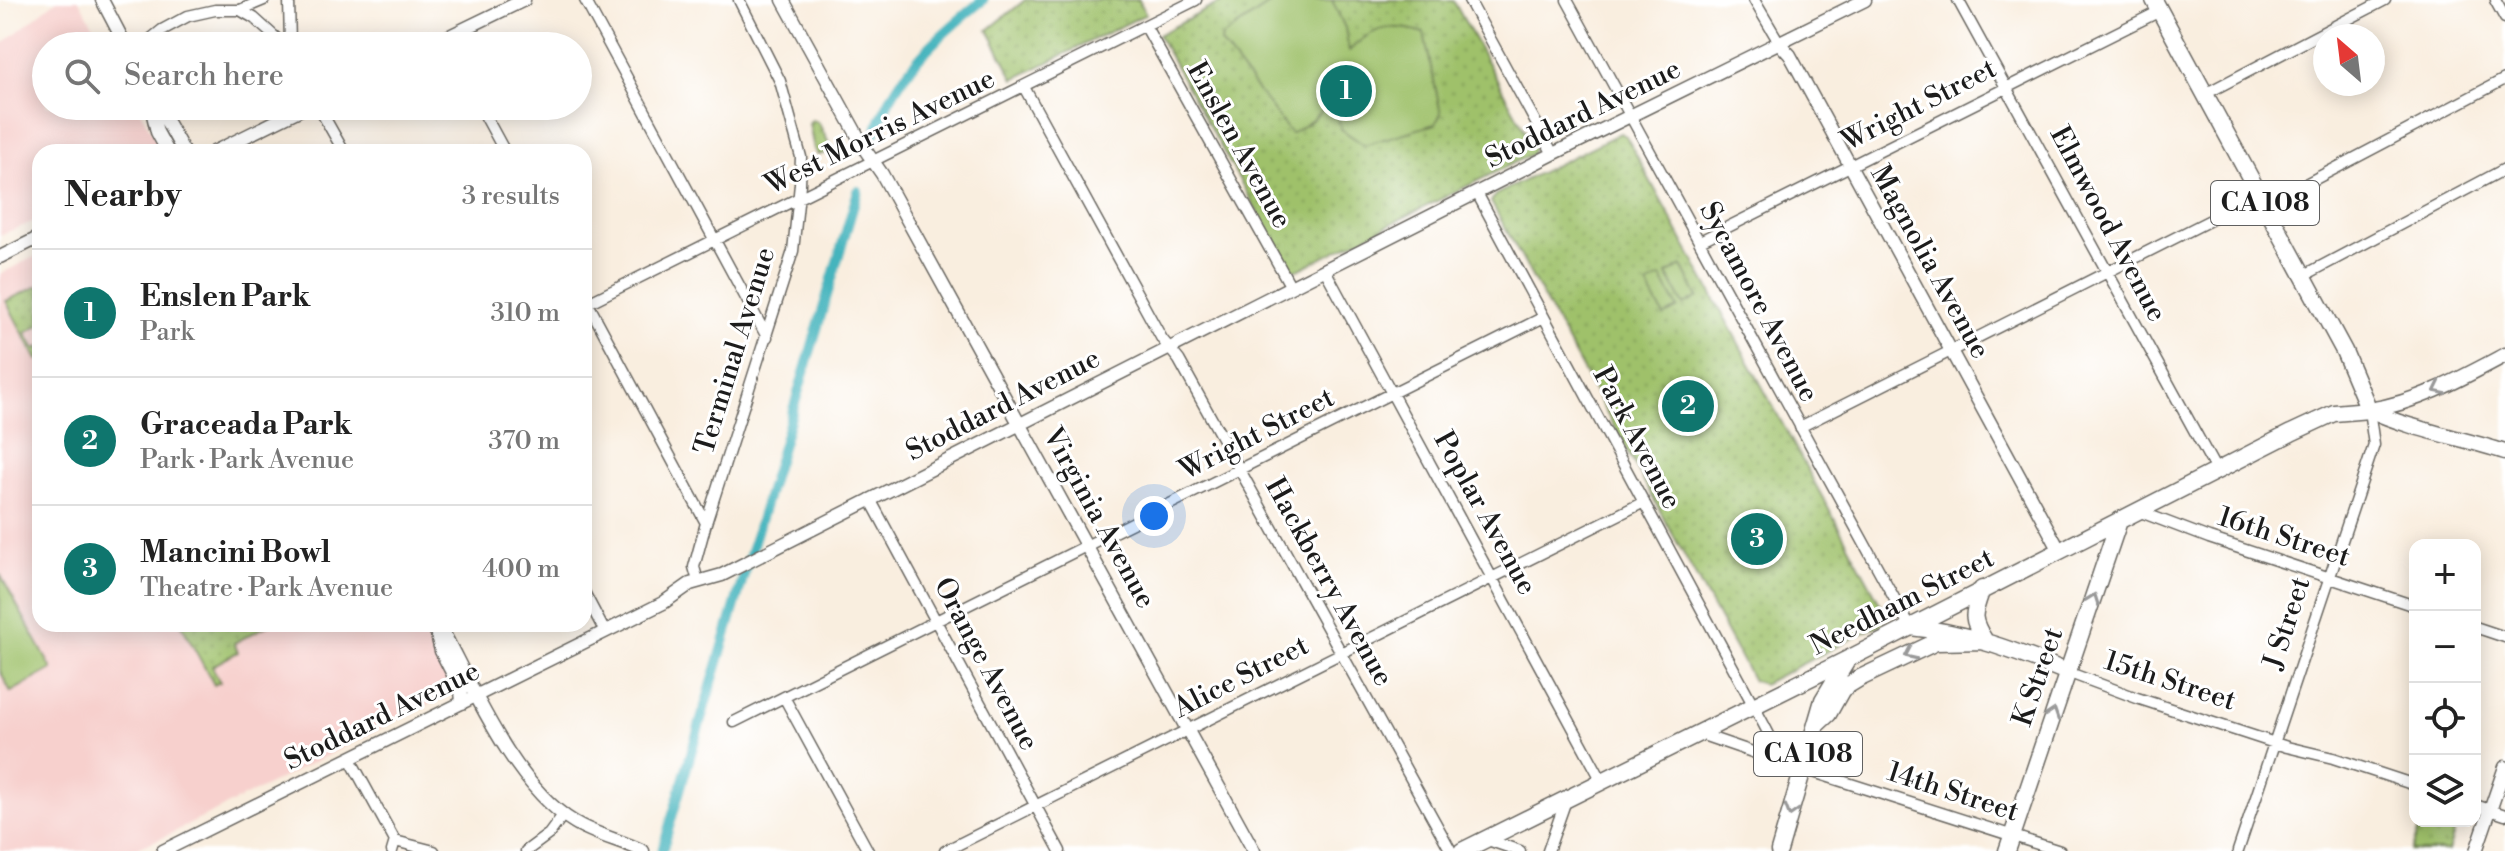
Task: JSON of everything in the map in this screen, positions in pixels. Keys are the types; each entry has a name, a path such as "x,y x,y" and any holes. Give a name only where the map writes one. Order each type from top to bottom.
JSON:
{"main road":[{"name":"CA 108","path":"2157,5 2344,351 2369,410"},
{"path":"2369,410 2397,406 2431,394 2505,355"},
{"name":"Needham Street","path":"1462,851 1846,660 2216,470 2334,413 2369,410"},
{"path":"2369,410 2393,421 2505,452"},
{"name":"K Street","path":"2009,844 2119,521"},
{"path":"1982,589 1973,618 1985,641"},
{"name":"15th Street","path":"1910,627 1950,631 1985,641 2067,672"},
{"path":"1816,725 1828,714 1842,689 1860,678 1936,642 1985,641"},
{"name":"CA 108","path":"1779,851 1823,700 1846,660"}],"street":[{"path":"102,0 119,32"},
{"path":"160,32 188,16 215,10 240,10 264,0"},
{"path":"288,32 289,0"},
{"path":"464,32 524,0"},
{"path":"585,0 767,337"},
{"name":"Terminal Avenue","path":"698,581 695,565 706,523 793,251 801,157 787,103 770,57 739,0"},
{"name":"Virginia Avenue","path":"783,0 1254,851"},
{"name":"West Morris Avenue","path":"592,298 715,240 1196,0"},
{"path":"1469,0 1553,154"},
{"name":"Sycamore Avenue","path":"1567,0 1910,627"},
{"name":"Magnolia Avenue","path":"1754,0 1790,55 2060,551"},
{"name":"Stoddard Avenue","path":"163,851 667,601 684,587 715,578 1553,154 1865,0"},
{"name":"Elmwood Avenue","path":"1958,0 2216,470"},
{"path":"2205,94 2385,0"},
{"path":"2495,0 2505,18"},
{"name":"Wright Street","path":"1700,241 2007,88 2157,5"},
{"path":"240,10 271,32"},
{"name":"Enslen Avenue","path":"1146,27 1291,287"},
{"path":"1800,427 1950,349 2263,200 2505,79"},
{"name":"Hackberry Avenue","path":"1024,87 1162,339 1179,360 1451,851"},
{"path":"154,120 164,144"},
{"path":"166,120 179,144"},
{"path":"230,144 279,120"},
{"path":"326,120 339,144"},
{"path":"488,120 501,144"},
{"path":"2303,276 2505,169"},
{"name":"Park Avenue","path":"1477,193 1754,705"},
{"path":"0,257 32,241"},
{"name":"Poplar Avenue","path":"1325,270 1602,781"},
{"path":"592,314 706,523"},
{"name":"Wright Street","path":"734,722 1544,317"},
{"name":"J Street","path":"2238,851 2374,445 2369,410"},
{"name":"Orange Avenue","path":"870,499 1060,851"},
{"name":"Alice Street","path":"945,851 1644,502"},
{"name":"16th Street","path":"2138,511 2209,538 2409,604"},
{"path":"592,607 605,632"},
{"path":"2481,629 2505,637"},
{"path":"437,632 441,651 461,690 462,703"},
{"path":"441,632 533,788 563,815 591,831 643,851"},
{"name":"15th Street","path":"2067,672 2137,698 2409,783"},
{"path":"784,697 868,851"},
{"name":"14th Street","path":"1754,705 1777,750 1787,760 1804,769 2009,844 2060,851"},
{"name":"14th Street","path":"1697,733 1767,757 1787,760"},
{"path":"350,759 393,846 434,851"},
{"path":"2476,851 2505,767"},
{"path":"1548,851 1567,799"},
{"path":"2481,807 2505,815"},
{"path":"526,851 549,834 563,815"},
{"path":"1485,839 1520,851"}],"shaded area":[{"path":"57,0 79,0 97,32 32,32 32,120 145,120 158,144 32,144 32,222 0,235 0,46"},
{"path":"32,258 32,632 423,632 452,687 449,694 164,837 129,851 0,851 0,274"}],"green space":[{"path":"1025,0 1139,0 1146,14 1014,79 988,30"},
{"path":"1225,0 1453,0 1534,147 1532,154 1298,270 1289,268 1158,35"},
{"path":"1276,0 1332,0 1345,28 1349,51 1366,36 1383,29 1401,28 1424,33 1441,114 1435,124 1364,145 1341,129 1333,99 1312,120 1291,134 1221,43 1222,37"},
{"path":"812,120 818,122 830,145 829,152 818,155 814,149 809,124"},
{"path":"1620,133 1626,136 1887,616 1881,624 1763,684 1753,681 1491,202 1495,195"},
{"path":"1682,266 1698,297 1684,305 1667,274"},
{"path":"1661,277 1678,308 1664,316 1647,285"},
{"path":"32,289 32,330 26,333 32,350 6,301"},
{"path":"0,574 52,669 11,692 0,671"},
{"path":"185,632 255,632 234,643 238,652 212,666 220,682 214,685"},
{"path":"2420,827 2456,827 2448,851 2411,851"}],"waterway":[{"path":"876,132 884,111 906,74 934,42 983,0"},
{"path":"662,851 858,191"}],"place":[{"name":"Enslen Park","path":"1346,91"},
{"name":"Graceada Park","path":"1688,406"},
{"name":"Mancini Bowl","path":"1757,539"}]}
